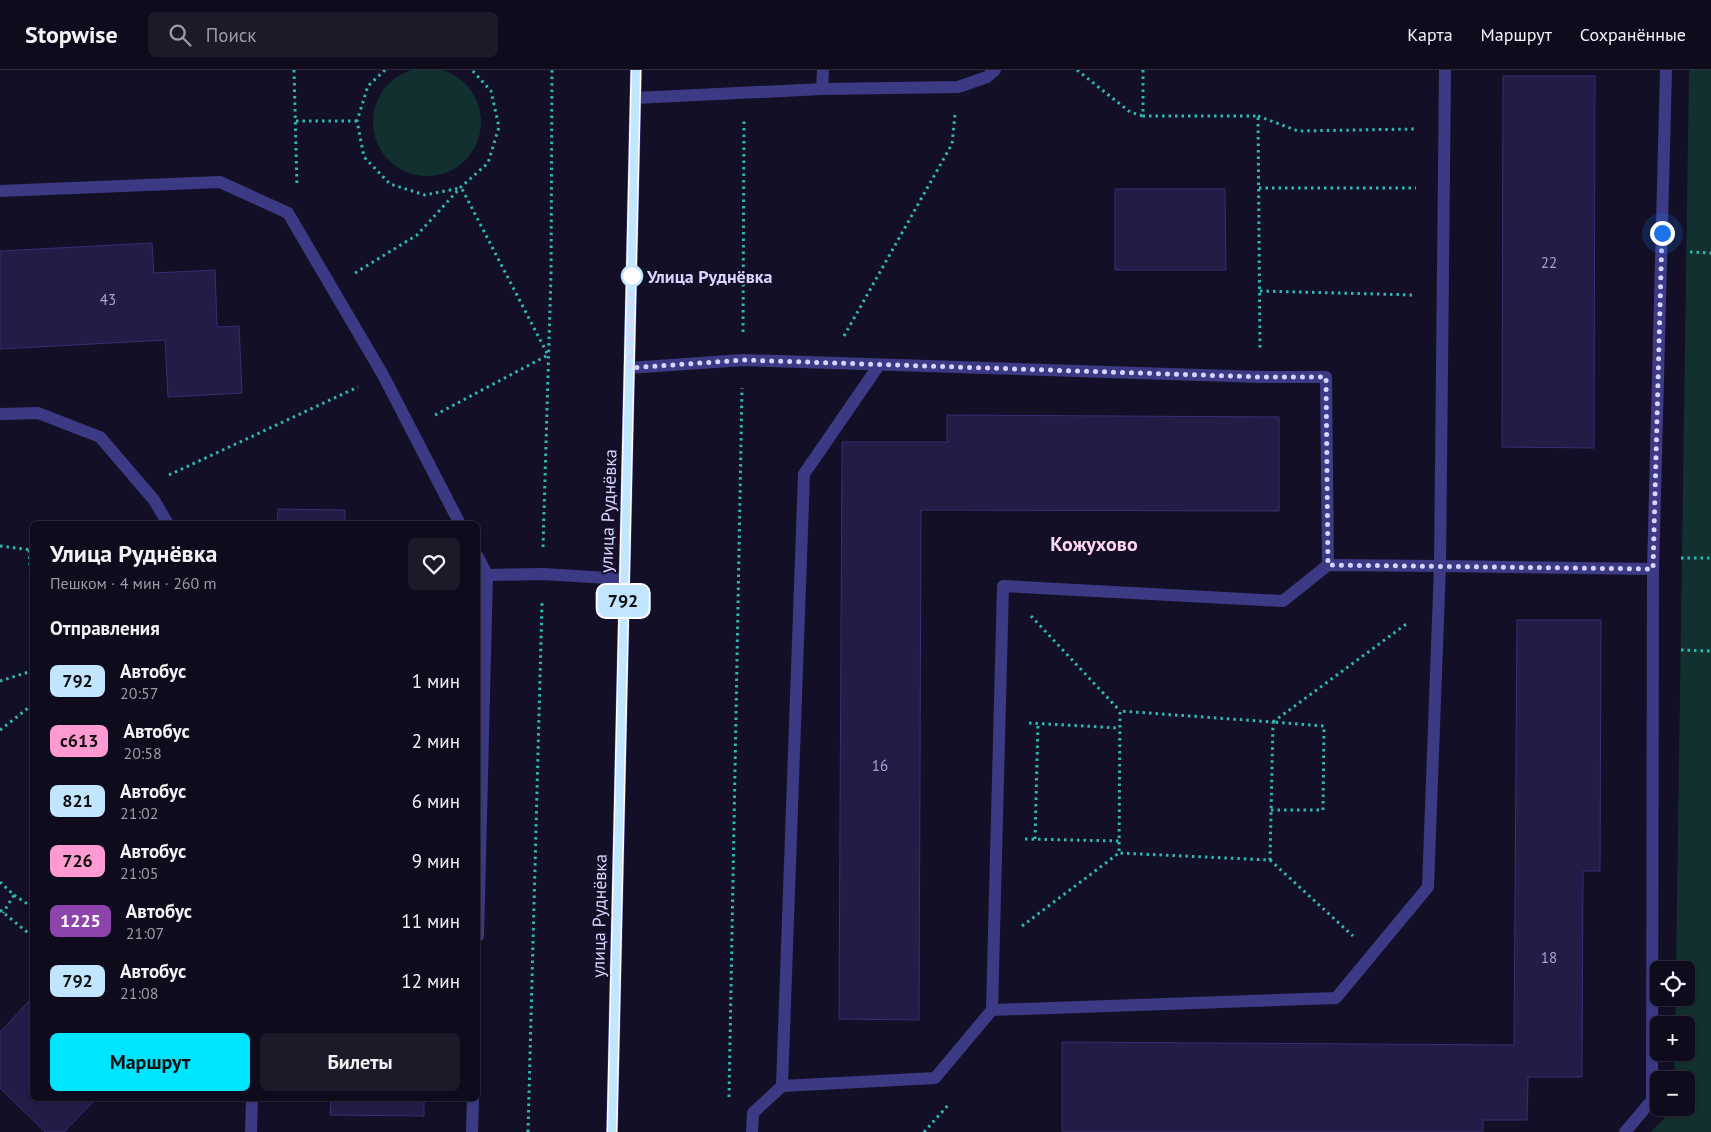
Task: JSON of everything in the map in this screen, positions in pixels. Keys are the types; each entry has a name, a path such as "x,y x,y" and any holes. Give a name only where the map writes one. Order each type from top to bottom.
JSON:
{"street":[{"name":"улица Руднёвка","path":"612,1132 636,70"},
{"path":"822,89 823,70"},
{"path":"635,98 822,89 958,87 987,77 994,70"},
{"path":"992,1010 1336,998 1428,887 1440,566 1445,70"},
{"path":"1625,1132 1652,1100 1653,569 1666,70"},
{"path":"0,191 220,182 288,213 383,374 458,521"},
{"path":"630,368 743,360 1261,377 1326,377 1328,565"},
{"path":"782,1086 804,474 879,365"},
{"path":"0,414 38,412 100,437 154,500 166,521"},
{"path":"480,561 487,575 480,856"},
{"path":"752,1132 753,1113 782,1086 935,1078 992,1010 1003,586 1283,600 1328,565 1653,569"},
{"path":"487,575 543,574 624,579"},
{"path":"251,1132 252,1101"},
{"path":"472,1132 473,1101"}],"path":[{"path":"294,70 300,233"},
{"path":"385,70 368,86 357,121 364,157 390,184 425,195 461,188"},
{"path":"331,287 417,235 488,162 499,127 491,91 472,70"},
{"path":"1077,70 1130,112 1143,116 1258,116 1298,131 1445,129"},
{"path":"1143,70 1143,116"},
{"path":"829,363 952,144 958,87"},
{"path":"729,1102 743,360 744,92"},
{"path":"1258,116 1261,377"},
{"path":"296,121 357,121"},
{"path":"411,428 548,355 461,188"},
{"path":"1259,188 1444,188"},
{"path":"1260,291 1443,296"},
{"path":"143,488 383,374"},
{"path":"0,546 30,550"},
{"path":"1003,586 1120,711 1324,726 1323,810 1271,810"},
{"path":"1273,722 1439,599"},
{"path":"0,681 30,672"},
{"path":"0,730 30,707"},
{"path":"1119,853 1120,711"},
{"path":"1000,721 1120,728"},
{"path":"1270,860 1273,722"},
{"path":"1035,839 1038,724"},
{"path":"997,838 1119,840"},
{"path":"994,947 1119,853 1270,860 1373,954"},
{"path":"0,882 14,895 30,906"},
{"path":"14,895 2,911 30,934"}],"green space":[{"path":"427,68 448,72 465,84 477,101 481,122 477,143 465,160 448,172 427,176 406,172 389,160 377,143 373,122 377,101 389,84 406,72"},
{"path":"1689,70 1711,70 1711,1132 1651,1132 1666,1116 1695,1116 1695,1071 1674,1071 1675,1061 1695,1061 1695,1016 1675,1016 1676,1006 1695,1006 1695,961 1676,961"}],"building":[{"path":"1503,76 1595,76 1594,448 1502,447"},
{"path":"1115,189 1225,189 1226,270 1115,270"},
{"path":"152,243 154,273 215,270 217,327 239,326 242,393 168,397 165,340 0,349 0,251"},
{"path":"947,415 1279,417 1279,511 921,510 919,1020 839,1019 842,442 947,442"},
{"path":"278,509 345,510 345,521 277,521"},
{"path":"1517,620 1601,620 1600,871 1583,871 1582,1077 1528,1077 1527,1120 1483,1120 1483,1132 1062,1132 1062,1042 1514,1045"},
{"path":"30,1000 30,1101 94,1101 64,1132 45,1132 0,1088 0,1032"},
{"path":"331,1101 424,1101 424,1116 330,1115"}],"bus line":[{"name":"792","path":"612,1132 636,70"}],"place":[{"name":"Улица Руднёвка","path":"632,276"}],"district":[{"name":"Кожухово","path":"1094,544"}],"route":[{"path":"632,276 630,368 743,360 1261,377 1326,377 1328,565 1653,569 1662,233"}]}
